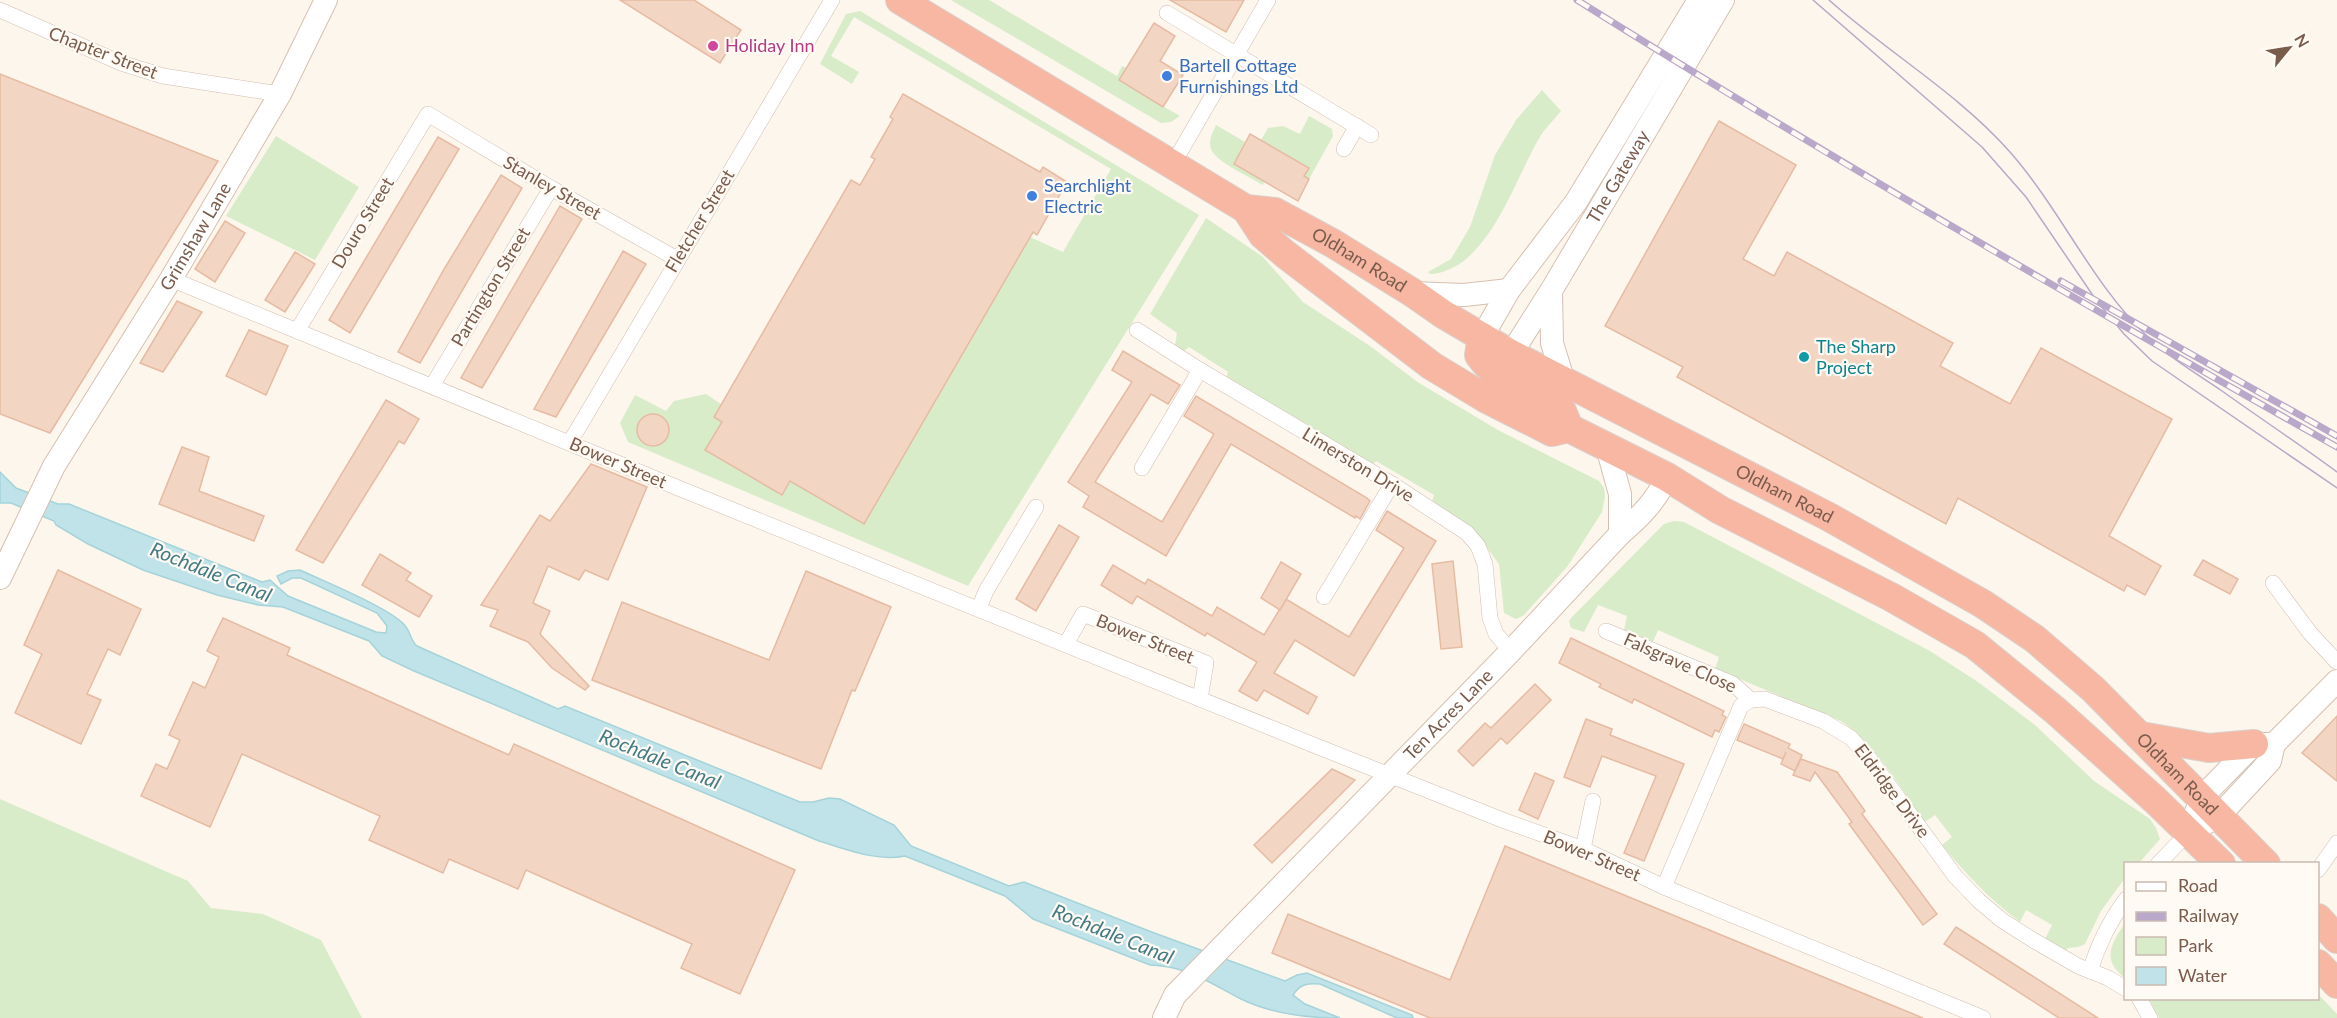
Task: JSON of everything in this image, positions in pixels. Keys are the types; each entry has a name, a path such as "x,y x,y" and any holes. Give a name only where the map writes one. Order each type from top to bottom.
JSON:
{"highway":[{"name":"Oldham Road","path":"900,0 1246,209 1263,235 1285,254 1432,366 1498,376 1563,379 1829,517 1983,604 2035,639 2093,689 2264,862"},
{"name":"Oldham Road","path":"1246,209 1275,212 1334,244 1482,338 1498,376 1562,411 1569,428 1668,477 1720,510 1891,597 1976,645 2056,711 2219,862"},
{"path":"1668,477 1685,442"},
{"path":"2141,736 2210,748 2264,744"},
{"path":"2319,919 2337,939"},
{"path":"2319,964 2337,984"}],"street":[{"path":"0,6 3,0"},
{"name":"Grimshaw Lane","path":"0,578 54,466 171,279 280,94 326,0"},
{"name":"Fletcher Street","path":"570,442 832,0"},
{"path":"1173,164 1269,0"},
{"name":"The Gateway","path":"1482,338 1509,290 1532,263 1575,201 1699,0"},
{"name":"The Gateway","path":"1498,376 1551,291 1723,0"},
{"name":"Chapter Street","path":"0,10 121,63 163,76 280,94"},
{"path":"1167,13 1371,135"},
{"name":"Stanley Street","path":"428,114 551,188 677,259"},
{"name":"Douro Street","path":"297,331 428,114"},
{"path":"1344,149 1357,126"},
{"name":"Partington Street","path":"432,386 551,188"},
{"name":"Bower Street","path":"171,279 1390,776 1583,849 1664,887 1983,1018"},
{"path":"1413,293 1464,295 1509,290"},
{"path":"1551,291 1552,343 1563,379"},
{"name":"Limerston Drive","path":"1137,330 1392,484 1467,533 1478,546 1485,564 1490,618 1496,634 1511,651"},
{"path":"1142,468 1200,370"},
{"path":"1607,447 1620,494 1620,534"},
{"name":"Ten Acres Lane","path":"1164,1018 1175,995 1390,776 1657,498 1668,477"},
{"path":"1324,597 1392,484"},
{"path":"979,608 986,591 1036,507"},
{"path":"2274,583 2310,633 2337,662"},
{"name":"Bower Street","path":"1066,644 1083,614 1206,663 1200,699"},
{"name":"Falsgrave Close","path":"1606,630 1733,684 1750,700"},
{"path":"2160,862 2189,832 2264,744 2337,681"},
{"name":"Eldridge Drive","path":"1750,700 1765,699 1791,708 1851,738 1869,758 1955,876 1979,901 2003,921 2033,940 2124,988"},
{"path":"1664,887 1741,706 1750,700"},
{"path":"1583,849 1593,801"},
{"path":"2319,869 2337,843"},
{"path":"2090,971 2099,943 2110,921 2124,902"},
{"path":"2140,1000 2150,1018"}],"green space":[{"path":"951,0 989,0 1117,76 1122,66 1127,68 1119,81 1180,116 1171,122 1161,123"},
{"path":"860,11 1199,215 968,586 628,442 620,423 635,395 666,411 674,401 706,394 721,404 714,417 722,422 705,450 782,495 790,481 864,524 1030,237 1063,252 1111,169 854,17 831,56 859,72 852,84 820,64 846,14"},
{"path":"1542,90 1561,111 1543,132 1499,217 1485,239 1469,256 1451,269 1430,274 1428,272 1451,259 1470,227 1495,155 1516,120"},
{"path":"1309,116 1332,129 1333,136 1309,179 1304,176 1309,167 1297,161 1293,169 1283,164 1287,155 1261,140 1268,128 1283,126 1300,134"},
{"path":"1216,125 1245,142 1234,164 1264,182 1263,185 1226,164 1214,154 1210,142"},
{"path":"276,136 359,187 315,260 226,216"},
{"path":"1206,218 1263,257 1303,302 1370,346 1419,383 1498,430 1599,481 1604,488 1605,496 1602,512 1567,567 1523,616 1516,619 1504,613 1499,564 1474,530 1432,501 1434,495 1376,461 1373,465 1226,378 1228,372 1189,347 1183,352 1175,345 1177,333 1150,314"},
{"path":"1674,521 1684,522 1930,651 1978,682 2035,725 2094,781 2150,819 2160,839 2140,862 2124,862 2124,879 2101,911 2085,944 2068,948 2065,951 2045,939 2052,925 2026,910 2020,922 1988,895 1942,845 1952,837 1935,815 1925,822 1877,754 1841,721 1715,669 1719,657 1658,630 1653,642 1624,630 1627,616 1598,605 1584,632 1571,628 1569,621 1573,616 1664,524"},
{"path":"0,799 188,881 211,908 263,914 321,940 362,1018 0,1018"},
{"path":"2124,925 2124,977 2113,965 2111,958 2116,938"},
{"path":"2319,995 2337,1014 2337,1018 2159,1018 2150,1000 2319,1000"}],"water":[{"name":"Rochdale Canal","path":"0,472 16,488 58,504 69,504 262,582 270,580 288,596 376,632 386,633 387,626 377,613 301,578 292,578 281,584 277,576 288,571 300,570 388,612 406,627 417,646 558,709 565,706 800,802 829,798 840,799 894,825 911,846 1009,886 1024,882 1285,981 1307,973 1412,1015 1413,1018 1397,1018 1320,984 1304,985 1298,988 1293,995 1305,1004 1340,1018 1277,1012 1241,999 1187,972 1150,965 1033,919 1005,896 905,856 873,856 819,841 414,671 382,656 369,641 283,607 258,605 217,595 143,570 88,544 56,525 54,521 11,503 0,503"}],"building":[{"name":"Holiday Inn","path":"620,0 694,0 741,30 720,63"},
{"path":"1170,0 1244,0 1226,32"},
{"path":"1154,23 1175,36 1160,61 1183,75 1163,107 1119,80"},
{"path":"0,74 218,161 50,433 0,414"},
{"path":"903,94 1040,172 1043,167 1067,182 1037,235 1033,232 864,524 790,481 782,495 705,450 722,422 714,417 851,180 860,185 875,159 871,157 893,119 890,117"},
{"name":"The Sharp Project","path":"1719,121 1796,165 1743,259 1774,276 1787,252 1953,343 1940,366 2010,404 2041,348 2172,419 2109,536 2161,566 2145,595 2127,585 2124,591 1958,498 1946,524 1677,377 1683,367 1605,326"},
{"path":"1250,134 1309,168 1304,176 1309,179 1298,201 1234,164"},
{"path":"438,137 459,149 350,333 329,320"},
{"path":"501,175 522,188 420,363 398,352 443,271"},
{"path":"560,206 582,219 482,388 461,378"},
{"path":"225,221 245,233 215,282 195,269"},
{"path":"623,251 646,264 556,417 534,409"},
{"path":"295,252 315,264 285,312 265,300"},
{"path":"177,301 202,312 163,372 140,363"},
{"path":"249,330 288,346 266,395 226,376"},
{"path":"1123,351 1180,385 1168,404 1151,394 1095,482 1162,522 1214,434 1184,416 1196,396 1367,498 1370,501 1360,519 1231,444 1166,556 1083,507 1089,496 1068,482 1132,382 1112,370"},
{"path":"386,400 419,419 404,444 399,441 323,563 296,550"},
{"path":"653,414 665,418 669,430 665,442 653,446 641,442 637,430 641,418"},
{"path":"182,447 209,457 199,491 264,516 254,541 159,504"},
{"path":"591,464 647,487 608,580 585,570 579,580 548,566 533,603 550,611 540,634 589,686 585,690 552,668 528,642 490,626 498,610 481,605 540,515 550,521"},
{"path":"1387,511 1436,541 1354,676 1295,640 1274,673 1317,697 1308,714 1264,690 1257,701 1239,691 1257,662 1207,633 1205,636 1137,596 1132,604 1101,585 1113,565 1145,584 1148,579 1212,616 1217,607 1264,635 1286,599 1349,637 1404,548 1376,530"},
{"path":"1059,525 1079,537 1036,611 1016,599"},
{"path":"380,554 411,573 406,580 432,596 419,617 362,585"},
{"path":"2203,560 2238,579 2230,594 2194,575"},
{"path":"1453,561 1462,647 1441,649 1432,564"},
{"path":"1281,562 1301,574 1280,610 1261,598"},
{"path":"58,570 141,609 120,655 108,649 87,694 101,700 81,744 15,713 42,654 24,645"},
{"path":"806,571 891,607 855,691 852,690 821,769 592,680 622,602 769,660"},
{"path":"223,618 290,648 287,655 509,755 514,744 795,870 740,994 681,968 692,944 526,870 518,889 449,859 443,873 369,840 380,816 242,754 210,827 141,796 156,764 167,769 180,740 169,735 193,682 205,688 219,657 207,651"},
{"path":"1571,638 1724,711 1722,715 1726,717 1719,732 1715,730 1712,737 1634,699 1632,703 1599,687 1601,684 1559,663"},
{"path":"1535,684 1551,700 1507,744 1501,738 1473,766 1458,751 1485,723 1491,728"},
{"path":"2337,716 2337,781 2302,753"},
{"path":"1586,719 1612,729 1610,735 1684,764 1644,861 1624,853 1656,776 1602,756 1590,787 1564,777"},
{"path":"1744,724 1790,744 1788,748 1802,755 1795,771 1781,764 1786,752 1783,759 1737,740"},
{"path":"1801,759 1837,772 1865,811 1862,814 1937,914 1923,925 1849,824 1852,822 1815,772 1810,781 1793,775"},
{"path":"1332,769 1355,780 1272,863 1254,845"},
{"path":"1535,773 1554,781 1538,819 1519,810"},
{"path":"1505,846 1923,1018 1430,1018 1272,953 1288,914 1450,980"},
{"path":"1956,927 2098,1018 2059,1018 1944,944"}],"tram line":[{"path":"1813,0 1982,147 2026,197 2096,300 2124,334 2152,361 2337,488"},
{"path":"1829,0 1968,111 2010,152 2045,198 2110,294 2156,345 2337,472"}],"railway":[{"path":"1577,0 1954,228 2337,447"},
{"path":"2061,281 2337,436"}],"place":[{"name":"Holiday Inn","path":"713,46"},
{"name":"Bartell Cottage Furnishings Ltd","path":"1167,76"},
{"name":"Searchlight Electric","path":"1032,196"},
{"name":"The Sharp Project","path":"1804,357"}]}
